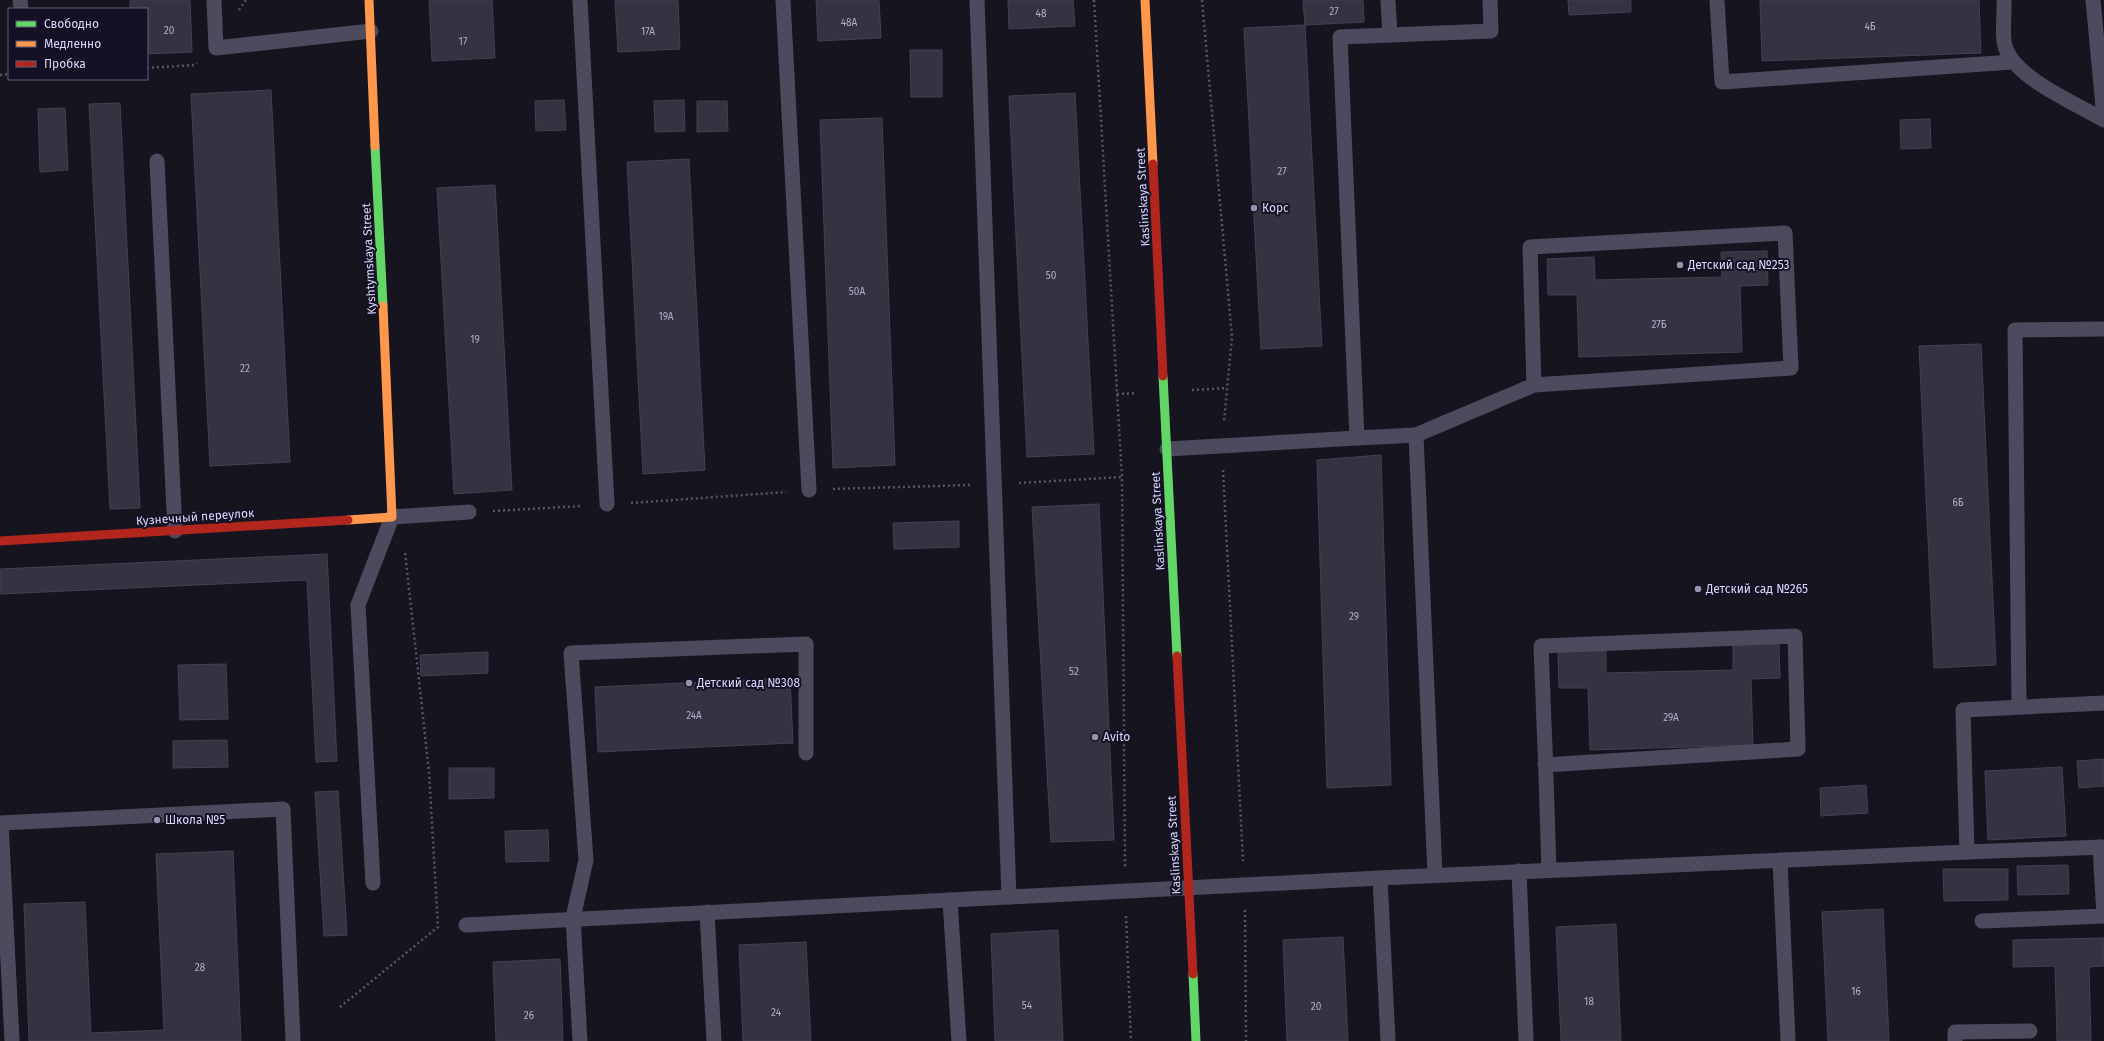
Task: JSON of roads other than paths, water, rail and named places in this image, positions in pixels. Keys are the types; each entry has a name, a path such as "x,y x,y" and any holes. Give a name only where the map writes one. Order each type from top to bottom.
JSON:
{"main road":[{"name":"Kyshtymskaya Street","path":"369,0 397,516"},
{"name":"Kaslinskaya Street","path":"1145,0 1196,1041"},
{"name":"Кузнечный переулок","path":"0,541 397,516"}],"lane":[{"path":"214,0 216,48 371,31"},
{"path":"580,0 607,504"},
{"path":"783,0 809,490"},
{"path":"977,0 1009,897"},
{"path":"1388,0 1390,35"},
{"path":"1357,438 1340,37 1491,31 1490,0"},
{"path":"1717,0 1722,82 2012,62"},
{"path":"2004,0 2005,48 2012,62 2027,76 2104,119"},
{"path":"2093,0 2104,119"},
{"path":"157,161 175,531"},
{"path":"1167,449 1416,435 1534,385 1791,368 1785,233 1530,247 1534,385"},
{"path":"2019,707 2015,330 2104,329"},
{"path":"1416,435 1434,875"},
{"path":"373,883 358,605 397,516 469,512"},
{"path":"1545,765 1798,749 1795,636 1541,646 1545,765 1549,870"},
{"path":"580,1041 573,918 586,860 570,653 806,644 806,753"},
{"path":"1967,852 1962,710 2104,703"},
{"path":"12,1041 1,823 283,809 293,1041"},
{"path":"466,925 573,918 1125,892 1434,875 2102,847 2104,916 1982,921"},
{"path":"1780,860 1788,1041"},
{"path":"1519,871 1526,1041"},
{"path":"1380,878 1388,1041"},
{"path":"950,900 959,1041"},
{"path":"707,912 714,1041"},
{"path":"1955,1041 1955,1032 2030,1031"}],"place":[{"name":"Корс","path":"1254,208"},
{"name":"Детский сад №253","path":"1680,265"},
{"name":"Детский сад №265","path":"1698,589"},
{"name":"Детский сад №308","path":"689,683"},
{"name":"Avito","path":"1095,737"},
{"name":"Школа №5","path":"157,820"}]}
